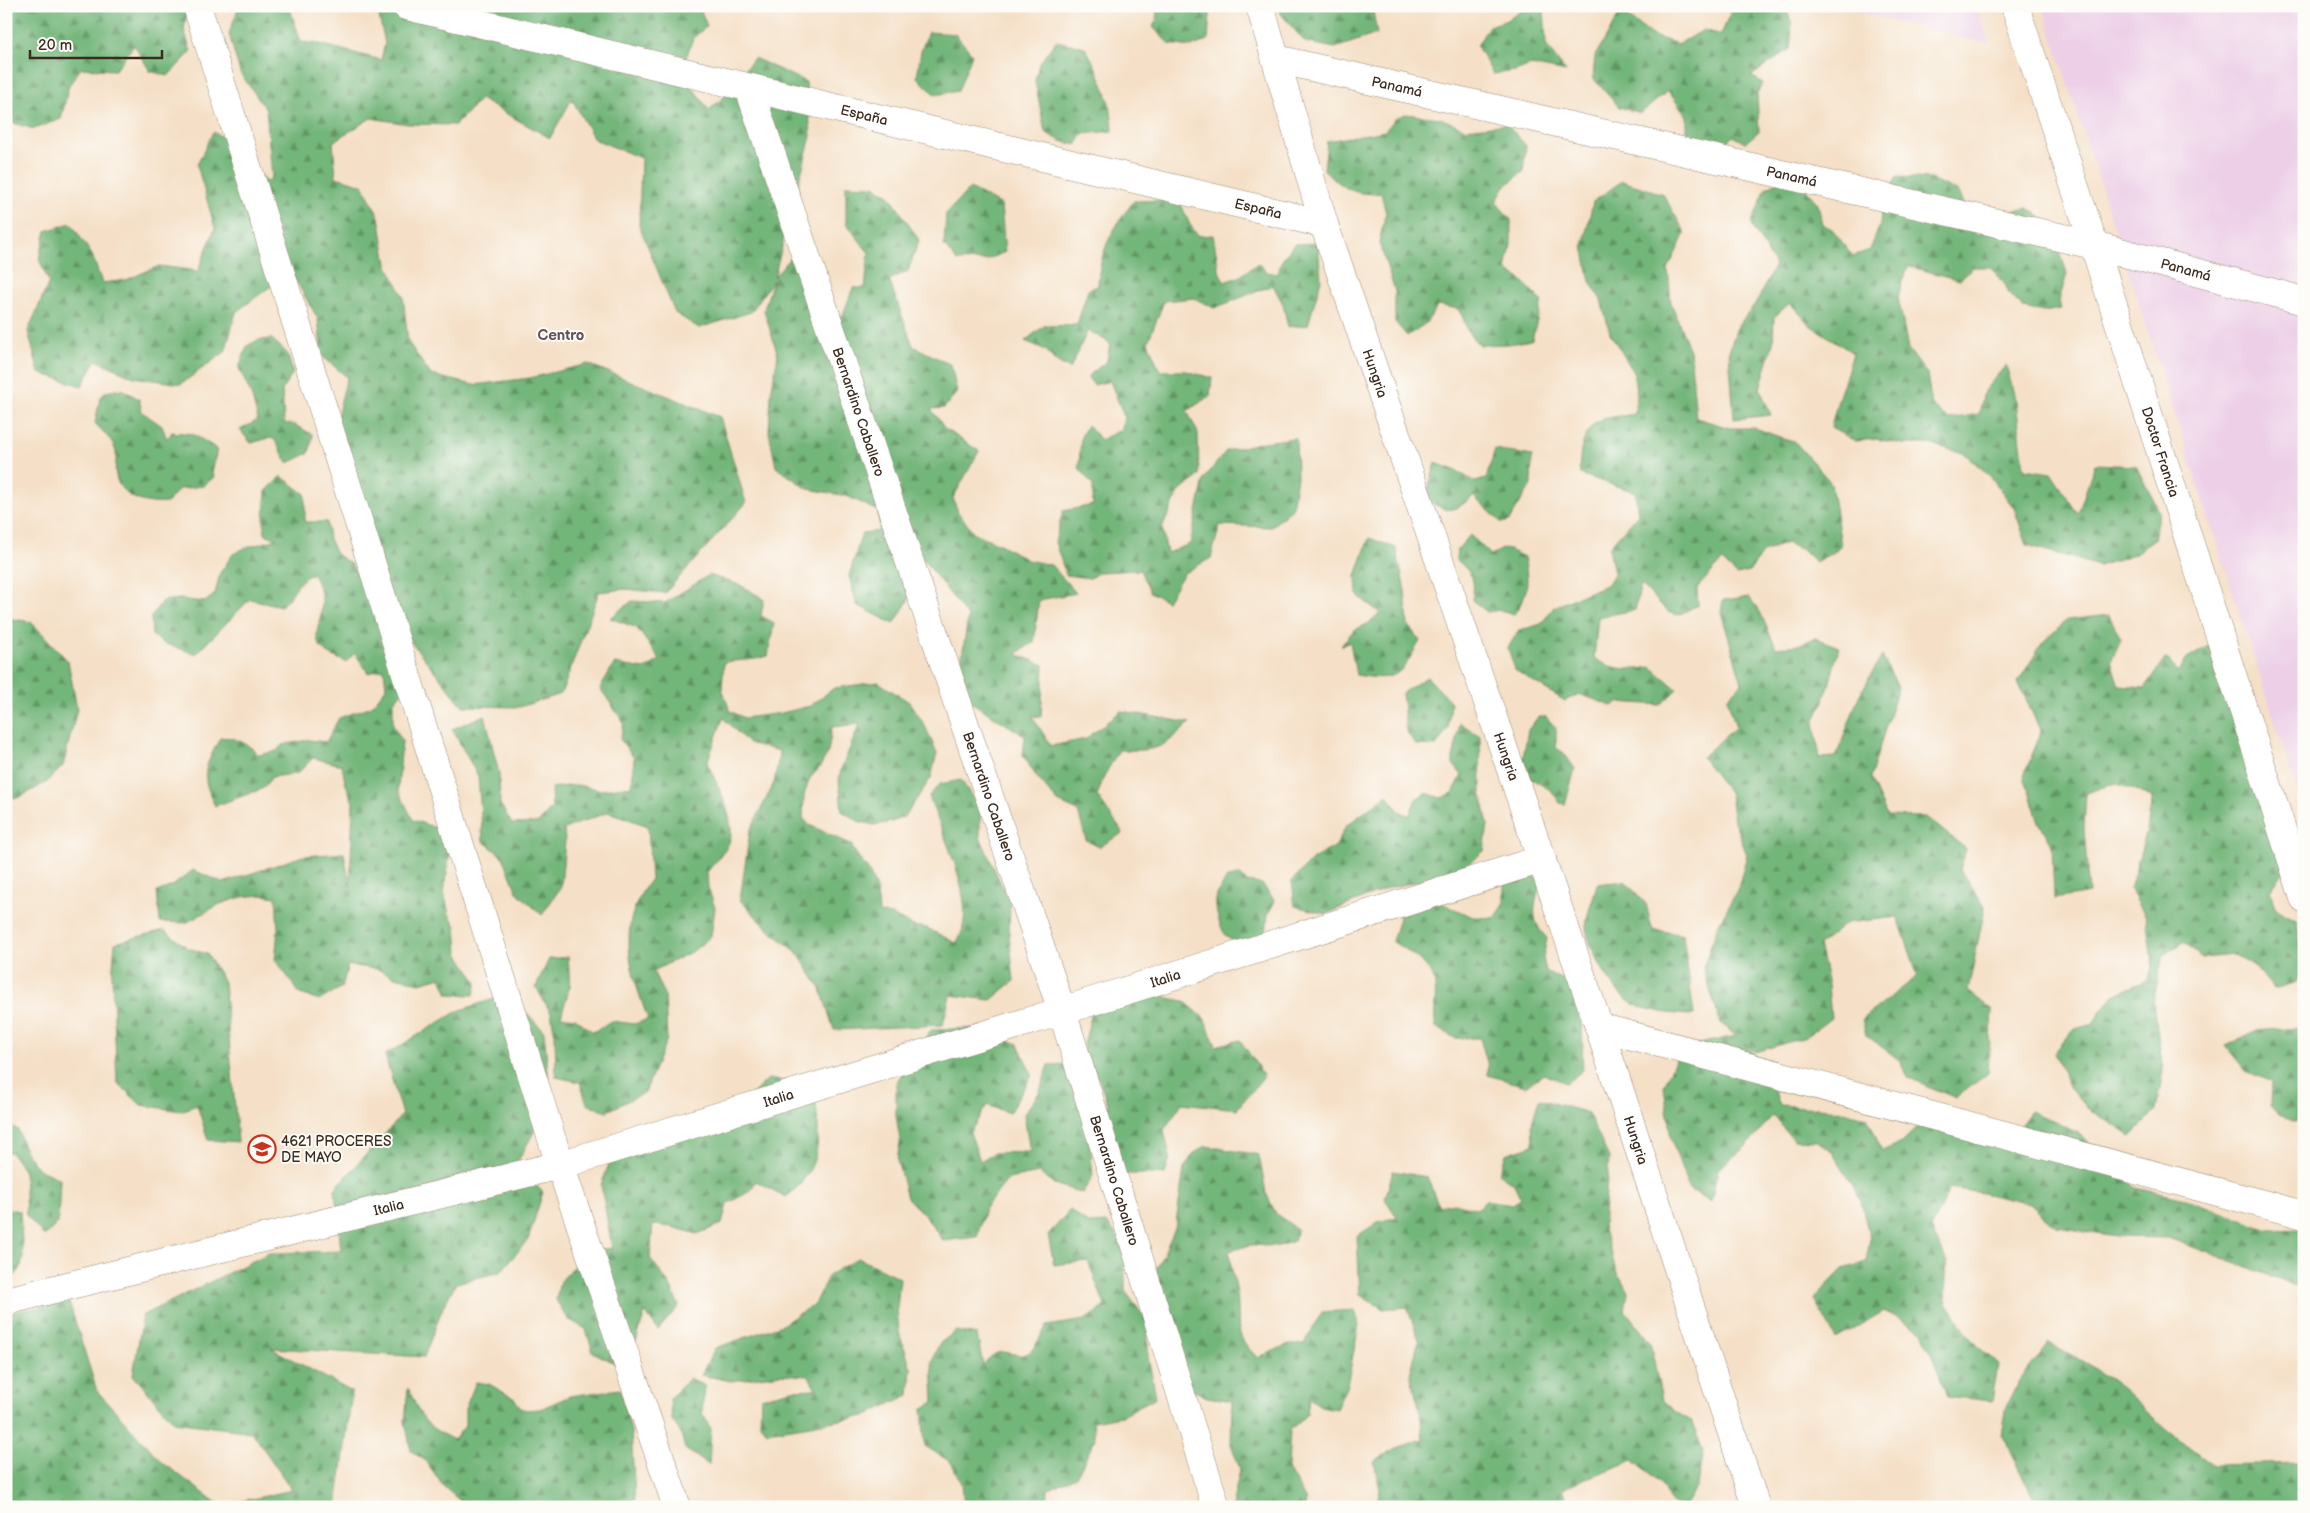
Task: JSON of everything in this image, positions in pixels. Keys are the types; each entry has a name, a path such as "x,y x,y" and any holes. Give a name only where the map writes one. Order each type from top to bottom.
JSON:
{"street":[{"path":"197,6 560,1165 677,1507"},
{"name":"España","path":"406,6 1324,224"},
{"name":"Hungria","path":"1260,6 1324,224 1599,1027 1756,1507"},
{"name":"Doctor Francia","path":"2015,6 2304,898"},
{"name":"Panamá","path":"1276,59 2094,245 2304,302"},
{"name":"Bernardino Caballero","path":"749,88 1062,1011 1216,1507"},
{"name":"Italia","path":"6,1301 560,1165 1062,1011 1542,859"},
{"path":"1599,1027 2304,1215"}],"shaded area":[{"path":"1833,6 1977,6 1989,44"},
{"path":"2043,6 2304,6 2304,811 2049,27"}],"green space":[{"path":"6,6 188,6 184,29 191,52 168,76 150,71 134,45 115,70 81,68 69,85 61,119 34,129 6,121"},
{"path":"239,6 289,6 301,42 320,44 381,60 385,43 377,8 373,6 699,6 707,26 693,38 681,72 709,110 724,97 754,58 806,82 811,136 774,277 803,242 828,307 842,317 853,288 865,288 869,253 846,223 846,185 874,186 889,195 919,240 908,271 889,280 913,346 951,365 957,392 944,408 931,409 945,429 979,451 953,498 958,512 974,533 1002,545 1027,560 1051,565 1076,593 1039,600 1034,642 1016,654 1044,665 1041,717 1032,716 1051,746 1086,739 1121,711 1190,723 1159,747 1143,750 1119,750 1104,776 1097,796 1123,833 1099,847 1086,840 1078,811 1058,802 1036,776 1023,755 1025,736 971,702 959,677 968,617 923,559 908,601 894,624 857,605 849,576 862,533 880,531 878,511 847,496 808,489 776,467 769,432 771,393 778,355 764,310 773,280 751,312 699,328 675,313 639,225 641,158 594,139 572,99 550,138 480,99 455,125 408,124 371,118 333,142 336,177 363,185 379,217 387,264 403,296 408,342 431,375 474,385 530,378 588,364 720,417 746,503 665,593 625,589 599,592 561,694 519,707 463,706 389,615 334,429 347,377 322,356 318,319 295,279 271,286 236,312 225,352 181,384 134,377 96,360 82,386 39,373 28,331 49,282 39,259 46,231 71,223 92,255 102,283 126,280 159,266 198,271 215,228 197,165 213,132 228,140 267,182 272,177 266,109 240,73 229,34"},
{"path":"1156,6 1207,6 1210,14 1208,40 1191,47 1169,44 1153,27 1157,19"},
{"path":"1280,6 1372,6 1377,34 1335,48 1305,42 1281,14"},
{"path":"1529,6 1544,6 1546,45 1566,72 1531,65 1515,71 1493,74 1477,46 1489,26 1507,20"},
{"path":"1733,6 1785,6 1792,24 1790,49 1751,76 1763,83 1757,94 1759,131 1745,143 1733,136 1715,152 1687,142 1687,116 1668,91 1641,113 1619,107 1593,78 1595,56 1621,12 1653,36 1678,44 1704,30 1721,35"},
{"path":"928,32 955,34 972,54 958,91 935,95 917,77 921,51"},
{"path":"1056,41 1085,47 1096,67 1108,98 1113,131 1083,134 1076,145 1061,141 1045,132 1035,81 1039,64"},
{"path":"1405,114 1440,118 1466,129 1507,124 1526,146 1523,172 1504,187 1496,202 1511,220 1511,245 1506,270 1519,278 1542,301 1532,340 1509,344 1480,345 1468,332 1458,309 1438,305 1426,323 1407,336 1395,322 1395,291 1379,242 1386,213 1381,193 1356,192 1337,182 1324,170 1327,141 1385,131 1395,119"},
{"path":"1897,177 1931,179 1959,192 1972,232 1979,235 1994,214 2028,208 2062,232 2060,252 2067,273 2059,301 2061,309 2044,312 2023,308 2009,294 2006,286 1991,267 1972,267 1960,280 1908,266 1898,297 1908,349 1927,374 1932,406 1949,419 1979,414 1984,391 2006,365 2016,402 2024,469 2051,473 2078,514 2095,464 2136,466 2159,511 2154,539 2134,554 2099,566 2027,545 2014,508 1991,477 1964,453 1929,444 1902,444 1877,439 1855,441 1831,428 1853,353 1810,325 1790,303 1774,317 1773,343 1760,389 1771,415 1734,419 1729,351 1737,327 1755,305 1775,265 1751,225 1766,188 1782,180 1797,179 1818,204 1822,224 1832,229 1853,256 1870,250 1880,225 1882,203"},
{"path":"1622,181 1663,194 1685,233 1668,269 1671,303 1690,351 1696,418 1730,428 1755,428 1796,443 1831,483 1841,545 1834,552 1815,562 1803,550 1786,543 1763,552 1749,572 1737,575 1722,561 1697,588 1698,605 1678,615 1668,612 1641,584 1635,610 1598,617 1594,658 1607,665 1622,669 1651,667 1677,689 1660,705 1618,702 1612,706 1579,694 1565,701 1515,670 1508,648 1518,631 1541,624 1554,607 1608,584 1614,574 1609,547 1638,514 1635,492 1580,474 1583,442 1596,422 1607,418 1635,414 1637,396 1633,371 1610,333 1601,300 1590,281 1583,246 1593,202"},
{"path":"970,188 1001,205 1005,252 987,260 957,261 944,245 946,214"},
{"path":"1179,200 1190,225 1199,236 1213,235 1219,270 1224,282 1239,277 1258,263 1267,272 1278,274 1281,262 1294,244 1318,243 1321,280 1308,325 1288,327 1283,304 1273,285 1214,308 1194,298 1164,301 1148,342 1160,371 1186,371 1212,378 1210,396 1187,411 1198,433 1199,476 1179,492 1162,528 1167,553 1190,544 1204,479 1226,451 1263,442 1296,438 1297,477 1292,509 1271,527 1220,525 1211,558 1184,573 1167,601 1150,592 1140,570 1099,572 1090,578 1066,575 1055,542 1063,511 1093,505 1093,485 1079,468 1081,437 1087,425 1101,440 1122,429 1124,416 1110,381 1094,385 1087,377 1107,361 1110,343 1088,330 1070,369 1055,361 1046,350 1025,341 1044,326 1077,325 1088,290 1098,286 1101,262 1108,240 1134,201"},
{"path":"272,339 287,353 293,373 282,390 284,423 295,425 313,435 309,453 288,463 274,439 269,438 251,443 240,430 258,420 251,394 239,368 247,346 258,340"},
{"path":"122,389 139,399 142,412 162,426 167,439 172,432 193,434 217,449 212,472 214,477 203,486 179,489 167,503 151,503 136,499 123,490 116,476 115,448 95,423 100,399 105,392"},
{"path":"1495,449 1532,456 1531,485 1509,521 1502,523 1473,496 1460,506 1449,509 1439,507 1425,498 1436,463 1457,471 1475,482 1486,479"},
{"path":"281,476 305,494 305,522 327,522 329,539 336,554 352,565 384,628 403,691 393,703 393,725 402,741 398,790 413,820 439,829 450,853 444,892 449,914 456,926 458,953 477,982 474,995 448,994 441,977 420,983 395,977 377,969 348,965 342,987 320,1000 300,994 275,959 278,930 276,897 262,895 242,897 220,904 186,923 160,922 157,892 174,885 193,870 223,883 303,856 344,853 350,886 353,802 345,782 342,765 313,758 298,773 272,777 262,789 215,806 206,779 207,765 220,738 225,737 241,742 259,755 277,751 282,745 308,740 326,742 339,718 372,706 386,688 384,669 368,673 355,653 346,662 332,656 319,643 317,637 322,599 313,573 298,584 281,606 250,599 196,654 163,643 152,635 151,617 162,601 180,599 205,602 215,594 220,573 233,554 245,548 277,539 265,534 264,521 266,491"},
{"path":"1470,535 1491,555 1505,548 1524,557 1527,587 1523,600 1514,614 1500,610 1487,612 1472,600 1473,581 1466,568 1456,559 1457,550"},
{"path":"1369,538 1396,548 1405,591 1408,625 1420,641 1402,669 1390,677 1381,678 1356,675 1350,642 1341,646 1353,631 1369,623 1380,613 1357,595 1356,576"},
{"path":"709,575 740,585 764,599 761,616 774,623 768,656 724,662 722,689 730,711 744,718 782,713 810,706 834,688 878,682 909,702 924,724 937,753 931,778 905,816 892,822 874,825 858,821 842,811 839,780 841,769 860,724 832,727 828,752 820,767 810,778 804,795 803,818 809,825 851,844 872,878 877,895 879,913 892,915 913,926 927,928 956,943 963,928 962,891 957,870 929,796 940,784 961,780 980,809 980,837 1010,904 1009,934 1014,981 991,1000 950,995 943,1025 834,1030 821,989 796,951 771,932 740,900 750,831 774,783 780,751 748,743 723,718 707,763 728,812 731,832 726,849 707,872 708,887 715,908 711,936 693,951 653,971 665,996 667,1039 645,1092 606,1112 587,1104 580,1082 556,1077 555,1035 551,1013 536,987 549,959 568,957 570,986 561,1016 575,1018 593,1032 611,1021 635,1024 648,1019 632,965 629,931 633,913 640,896 651,879 648,826 608,812 564,829 565,841 561,887 542,915 517,892 503,857 483,841 478,776 452,729 485,715 499,774 500,804 512,824 538,823 552,808 551,788 577,785 602,790 632,786 634,758 620,739 624,723 600,688 614,664 645,669 660,660 637,628 610,618 632,601 665,603"},
{"path":"1749,597 1760,612 1776,648 1798,645 1815,638 1839,647 1828,689 1814,723 1820,758 1836,757 1859,696 1882,656 1898,687 1870,778 1887,816 1926,817 1966,849 1960,870 1985,907 1968,991 1992,1010 1988,1073 1956,1098 1909,1078 1898,1059 1866,1035 1862,1019 1918,976 1898,917 1846,923 1819,945 1828,985 1831,1018 1806,1037 1755,1052 1744,1043 1766,1070 1780,1105 1830,1109 1867,1117 1882,1151 1901,1143 1928,1117 2008,1142 2031,1111 2077,1132 2136,1188 2186,1199 2269,1230 2304,1229 2304,1288 2168,1238 2123,1237 2056,1227 2030,1204 1950,1188 1931,1228 1947,1262 1945,1294 1947,1304 1976,1345 1998,1364 1992,1401 1947,1396 1923,1331 1884,1311 1836,1339 1814,1299 1843,1269 1866,1262 1870,1239 1861,1201 1830,1149 1817,1141 1793,1140 1773,1115 1749,1144 1718,1169 1711,1202 1689,1189 1671,1139 1664,1086 1680,1048 1736,1036 1720,1022 1703,967 1719,924 1738,888 1747,855 1734,821 1730,794 1702,757 1736,727 1727,698 1742,683 1721,612 1723,600"},
{"path":"2109,615 2121,639 2111,661 2119,686 2145,688 2166,658 2178,672 2187,659 2211,645 2285,870 2270,890 2275,908 2296,920 2304,961 2296,982 2274,989 2253,964 2234,955 2202,958 2183,942 2163,955 2153,1002 2163,1070 2156,1110 2131,1136 2087,1108 2069,1086 2054,1053 2075,1028 2093,1023 2114,995 2147,980 2153,967 2146,917 2130,889 2147,830 2152,797 2115,783 2086,793 2084,829 2089,893 2054,899 2052,845 2039,822 2024,776 2041,732 2018,682 2043,642 2067,620"},
{"path":"6,618 31,622 68,661 77,709 63,766 47,782 18,798 6,797"},
{"path":"1427,677 1451,702 1448,728 1436,746 1416,745 1406,731 1402,693"},
{"path":"1538,717 1546,717 1556,728 1556,748 1564,753 1575,769 1565,804 1560,803 1552,791 1532,779 1523,758 1528,730"},
{"path":"1460,723 1480,736 1481,792 1488,825 1484,851 1458,873 1388,888 1326,914 1295,906 1292,881 1313,859 1336,846 1346,826 1387,795 1399,811 1409,816 1416,799 1426,793 1441,798 1453,793 1462,775 1453,764"},
{"path":"1520,866 1541,881 1535,904 1535,918 1537,925 1547,938 1543,958 1546,971 1570,984 1580,1004 1583,1070 1566,1083 1544,1074 1525,1086 1488,1075 1488,1066 1480,1038 1455,1038 1436,1027 1435,986 1432,974 1417,958 1392,941 1400,915 1434,900 1473,917 1495,918 1504,905 1504,886 1508,869"},
{"path":"1241,875 1247,882 1262,884 1275,901 1268,914 1266,934 1249,940 1235,942 1228,938 1221,927 1218,920 1216,900 1227,878"},
{"path":"1625,881 1646,904 1652,929 1683,935 1694,1015 1652,1010 1630,1002 1616,989 1595,956 1586,926 1597,884"},
{"path":"164,930 188,948 207,954 224,982 238,1142 208,1140 197,1105 181,1111 141,1105 117,1082 112,977 115,943"},
{"path":"1137,979 1168,998 1184,1001 1204,1018 1216,1046 1240,1040 1264,1076 1237,1109 1182,1103 1164,1130 1170,1158 1165,1174 1122,1174 1107,1122 1108,1104 1099,1080 1089,1065 1083,1049 1097,991"},
{"path":"508,994 544,1031 551,1102 515,1166 543,1192 528,1240 500,1272 456,1283 443,1307 424,1357 271,1348 352,1392 337,1507 6,1507 6,1313 69,1302 97,1391 163,1463 221,1506 292,1490 252,1432 174,1422 133,1375 143,1315 269,1253 341,1251 335,1189 402,1115 385,1055 458,1011"},
{"path":"2296,1027 2304,1036 2304,1120 2293,1122 2270,1107 2271,1082 2246,1071 2226,1046 2257,1031"},
{"path":"979,1028 1018,1044 1032,1075 1009,1113 987,1105 970,1132 980,1161 994,1153 1030,1152 1024,1114 1039,1093 1049,1065 1070,1064 1089,1131 1093,1176 1082,1193 1054,1184 1039,1173 1008,1179 985,1208 977,1237 943,1241 928,1219 907,1198 897,1160 900,1141 896,1115 896,1083 931,1030"},
{"path":"768,1079 813,1085 818,1132 814,1160 808,1173 786,1197 756,1181 750,1191 727,1204 722,1224 697,1234 672,1227 653,1225 650,1258 670,1285 679,1306 658,1330 645,1312 637,1339 620,1366 593,1352 586,1329 568,1319 556,1300 560,1282 588,1251 612,1248 601,1185 617,1143 728,1129 733,1113"},
{"path":"1539,1099 1588,1113 1609,1158 1603,1226 1615,1267 1628,1292 1625,1310 1650,1342 1662,1400 1676,1412 1691,1421 1703,1450 1697,1486 1685,1507 1674,1504 1668,1498 1662,1485 1633,1460 1563,1488 1570,1507 1376,1507 1380,1490 1374,1461 1397,1448 1423,1439 1420,1410 1410,1374 1419,1340 1407,1307 1383,1309 1360,1294 1357,1236 1378,1222 1397,1217 1385,1199 1393,1171 1427,1177 1439,1206 1454,1203 1477,1209 1487,1200 1511,1205 1521,1199 1514,1184 1499,1174 1506,1154 1533,1145 1532,1123"},
{"path":"6,1123 18,1130 25,1151 38,1169 60,1179 58,1223 44,1236 26,1215 24,1172 11,1152 6,1152"},
{"path":"1206,1146 1259,1155 1266,1193 1276,1214 1297,1229 1294,1241 1279,1246 1251,1245 1229,1251 1237,1294 1239,1329 1244,1342 1258,1358 1289,1344 1304,1344 1322,1312 1355,1310 1359,1325 1347,1385 1336,1409 1321,1406 1309,1398 1307,1414 1290,1430 1288,1469 1306,1500 1305,1507 1232,1507 1240,1469 1231,1444 1232,1401 1207,1397 1189,1388 1156,1270 1175,1229 1184,1169 1193,1154"},
{"path":"6,1209 20,1211 23,1258 20,1269 6,1288"},
{"path":"1070,1210 1089,1224 1107,1223 1120,1240 1125,1258 1125,1291 1148,1322 1148,1356 1156,1397 1121,1416 1093,1421 1095,1440 1076,1477 1048,1489 1047,1507 964,1507 962,1483 949,1461 925,1446 922,1409 934,1402 932,1361 939,1344 956,1331 977,1335 983,1365 997,1353 1026,1354 1032,1350 1047,1326 1085,1320 1105,1306 1088,1261 1054,1265 1048,1235"},
{"path":"858,1258 900,1278 897,1308 899,1332 911,1368 909,1395 865,1416 767,1432 760,1424 761,1398 791,1390 816,1389 809,1376 780,1374 731,1381 701,1375 715,1348 782,1325 814,1304 829,1275"},
{"path":"2049,1343 2090,1365 2123,1390 2167,1430 2213,1465 2304,1463 2304,1507 2036,1507 2035,1501 2002,1435 2007,1405 2018,1383"},
{"path":"690,1378 705,1386 702,1413 711,1429 709,1465 685,1449 681,1433 672,1420 670,1398"},
{"path":"476,1382 489,1384 515,1399 520,1408 526,1410 540,1409 570,1396 620,1389 631,1431 635,1500 627,1507 467,1507 443,1486 426,1461 411,1451 405,1421 408,1388 425,1420 436,1430 454,1440 465,1426 465,1409"}],"place":[{"name":"4621 PROCERES DE MAYO","path":"262,1149"}],"district":[{"name":"Centro","path":"561,335"}]}
